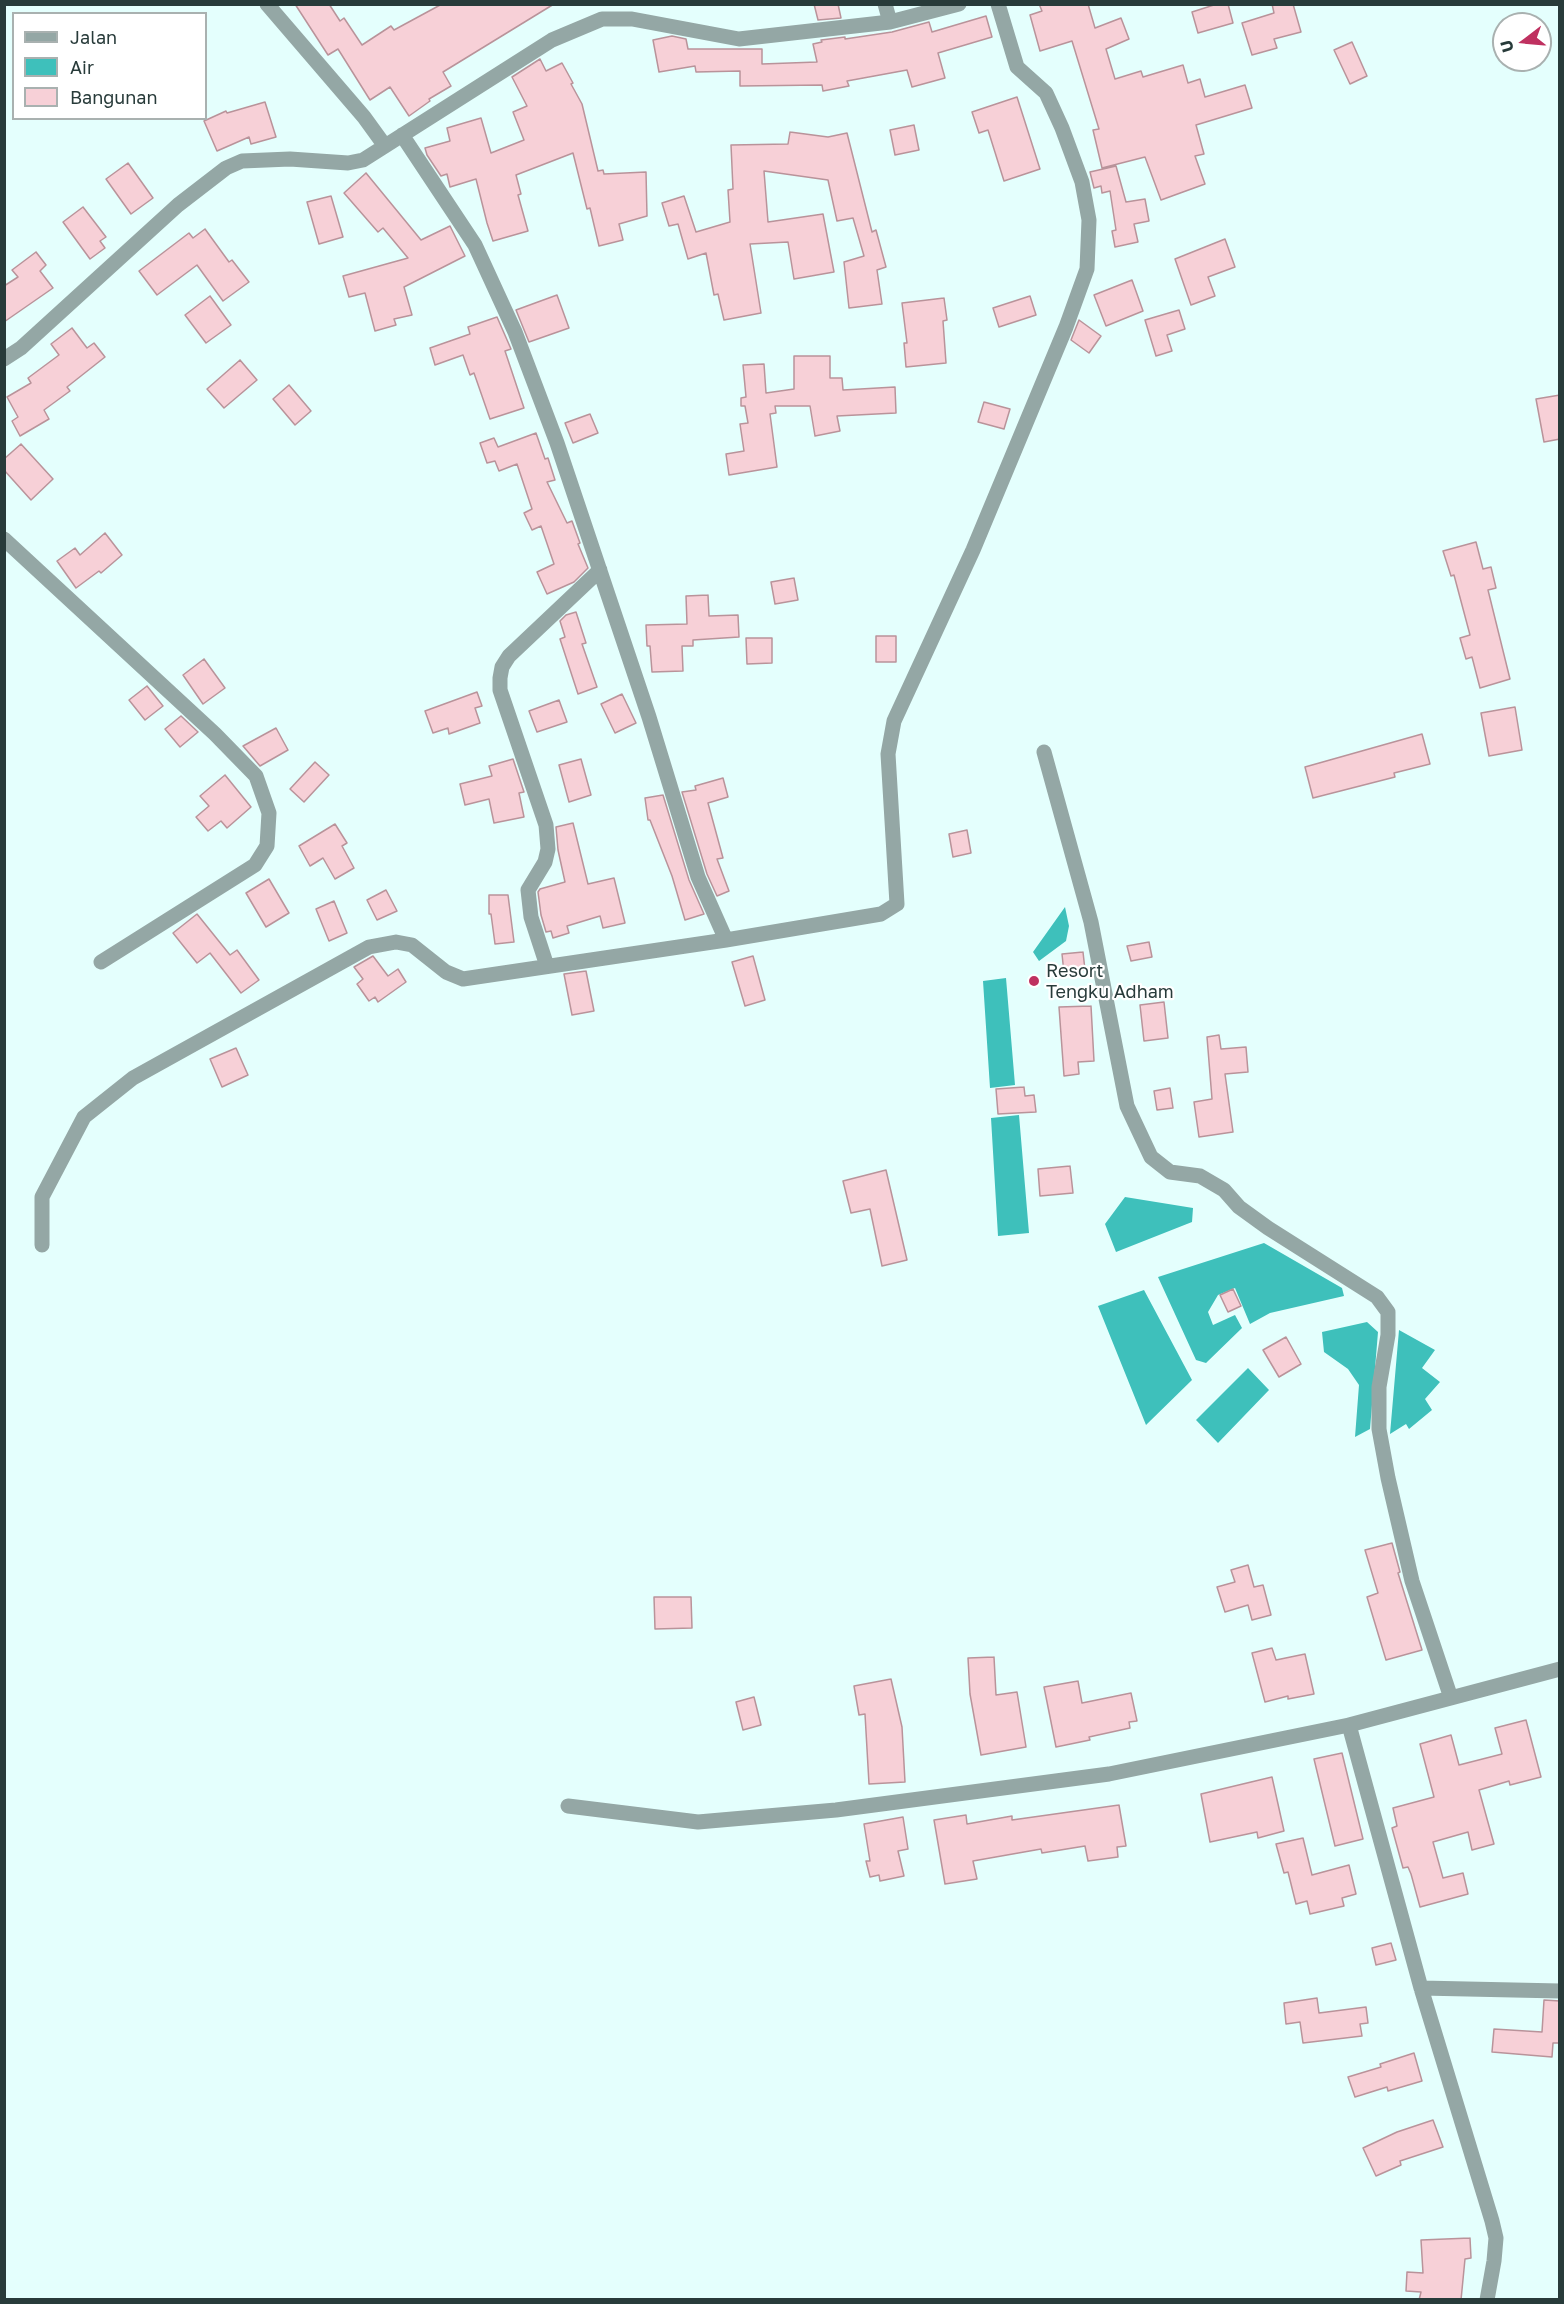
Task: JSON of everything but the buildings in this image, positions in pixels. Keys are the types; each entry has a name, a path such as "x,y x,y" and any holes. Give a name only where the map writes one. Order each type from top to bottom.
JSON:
{"street":[{"path":"267,4 364,117 384,146"},
{"path":"885,4 890,22"},
{"path":"4,359 21,348 178,205 225,168 242,160 290,159 348,163 363,160 552,40 602,19 632,19 739,39 890,22 959,4"},
{"path":"42,1245 42,1197 84,1117 133,1078 369,947 396,942 412,945 446,972 463,979 726,940 881,914 897,904 888,754 894,721 977,540 1066,327 1087,269 1089,220 1082,182 1046,93 1017,67 998,4"},
{"path":"402,135 475,246 515,332 557,443 600,570 698,877 726,940"},
{"path":"4,539 215,734 256,776 268,813 267,846 255,865 101,962"},
{"path":"547,966 531,917 528,890 545,862 548,849 546,825 500,690 500,678 502,667 509,656 600,570"},
{"path":"1044,752 1090,922 1127,1106 1151,1157 1170,1172 1200,1176 1224,1190 1239,1208 1377,1296 1388,1312 1388,1335 1379,1387 1379,1429 1412,1581 1451,1698"},
{"path":"568,1806 698,1822 836,1810 1109,1774 1349,1725 1560,1669"},
{"path":"1349,1725 1421,1988 1496,2238 1486,2300"},
{"path":"1421,1988 1560,1991"}],"water":[{"path":"1065,907 1069,926 1066,941 1039,961 1033,952"},
{"path":"1006,978 1015,1085 990,1088 983,981"},
{"path":"1019,1115 1029,1233 998,1236 991,1118"},
{"path":"1125,1197 1193,1208 1192,1222 1116,1252 1105,1224"},
{"path":"1264,1243 1342,1288 1344,1296 1270,1313 1250,1324 1235,1288 1218,1295 1208,1312 1213,1325 1235,1315 1242,1328 1206,1363 1196,1360 1158,1277"},
{"path":"1144,1290 1192,1380 1146,1425 1098,1306"},
{"path":"1367,1322 1378,1332 1370,1429 1355,1437 1359,1385 1348,1369 1324,1352 1322,1332"},
{"path":"1399,1330 1435,1350 1422,1368 1440,1382 1425,1399 1432,1410 1409,1429 1406,1424 1390,1434"},
{"path":"1248,1368 1269,1390 1218,1443 1196,1420"}],"place":[{"name":"Resort Tengku Adham","path":"1034,981"}]}
